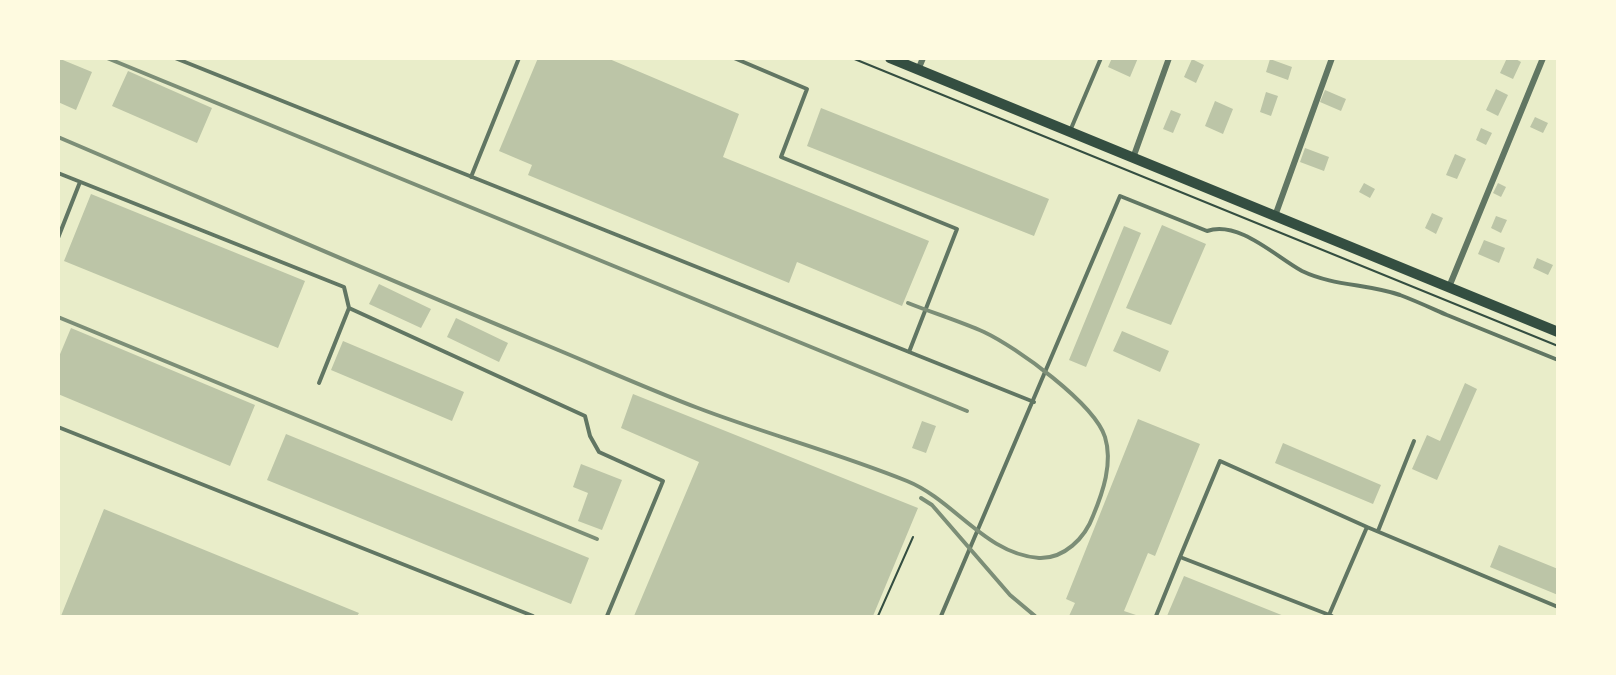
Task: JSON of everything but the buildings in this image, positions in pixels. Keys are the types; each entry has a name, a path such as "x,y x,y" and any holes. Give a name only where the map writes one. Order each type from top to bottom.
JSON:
{"main road":[{"path":"890,58 1557,332"}],"street":[{"path":"918,70 923,58"},
{"path":"1132,158 1169,58"},
{"path":"1275,216 1332,58"},
{"path":"1449,287 1543,58"}],"lane":[{"path":"175,58 1034,402"},
{"path":"471,177 519,58"},
{"path":"734,58 807,89 781,157 957,230 909,352"},
{"path":"1070,132 1101,58"},
{"path":"58,173 344,287 349,308 319,383"},
{"path":"58,238 80,182"},
{"path":"941,616 1120,196 1208,231 1215,229 1253,239 1314,276 1399,295 1557,360"},
{"path":"349,308 585,416 590,436 598,452 663,481 607,616"},
{"path":"58,427 533,616"},
{"path":"1378,531 1414,441"},
{"path":"1156,616 1220,461 1557,607"},
{"path":"1180,557 1330,616 1367,526"}],"path":[{"path":"852,58 1557,346"},
{"path":"878,616 913,537"}],"railway":[{"path":"107,58 967,411"},
{"path":"58,137 657,392 907,481 940,500 1002,547 1039,558 1065,551 1085,532 1103,487 1108,457 1105,437 1098,423 1086,408 1052,377 998,339 908,303"},
{"path":"58,317 597,539"},
{"path":"921,498 932,505 1010,595 1035,616"}]}
